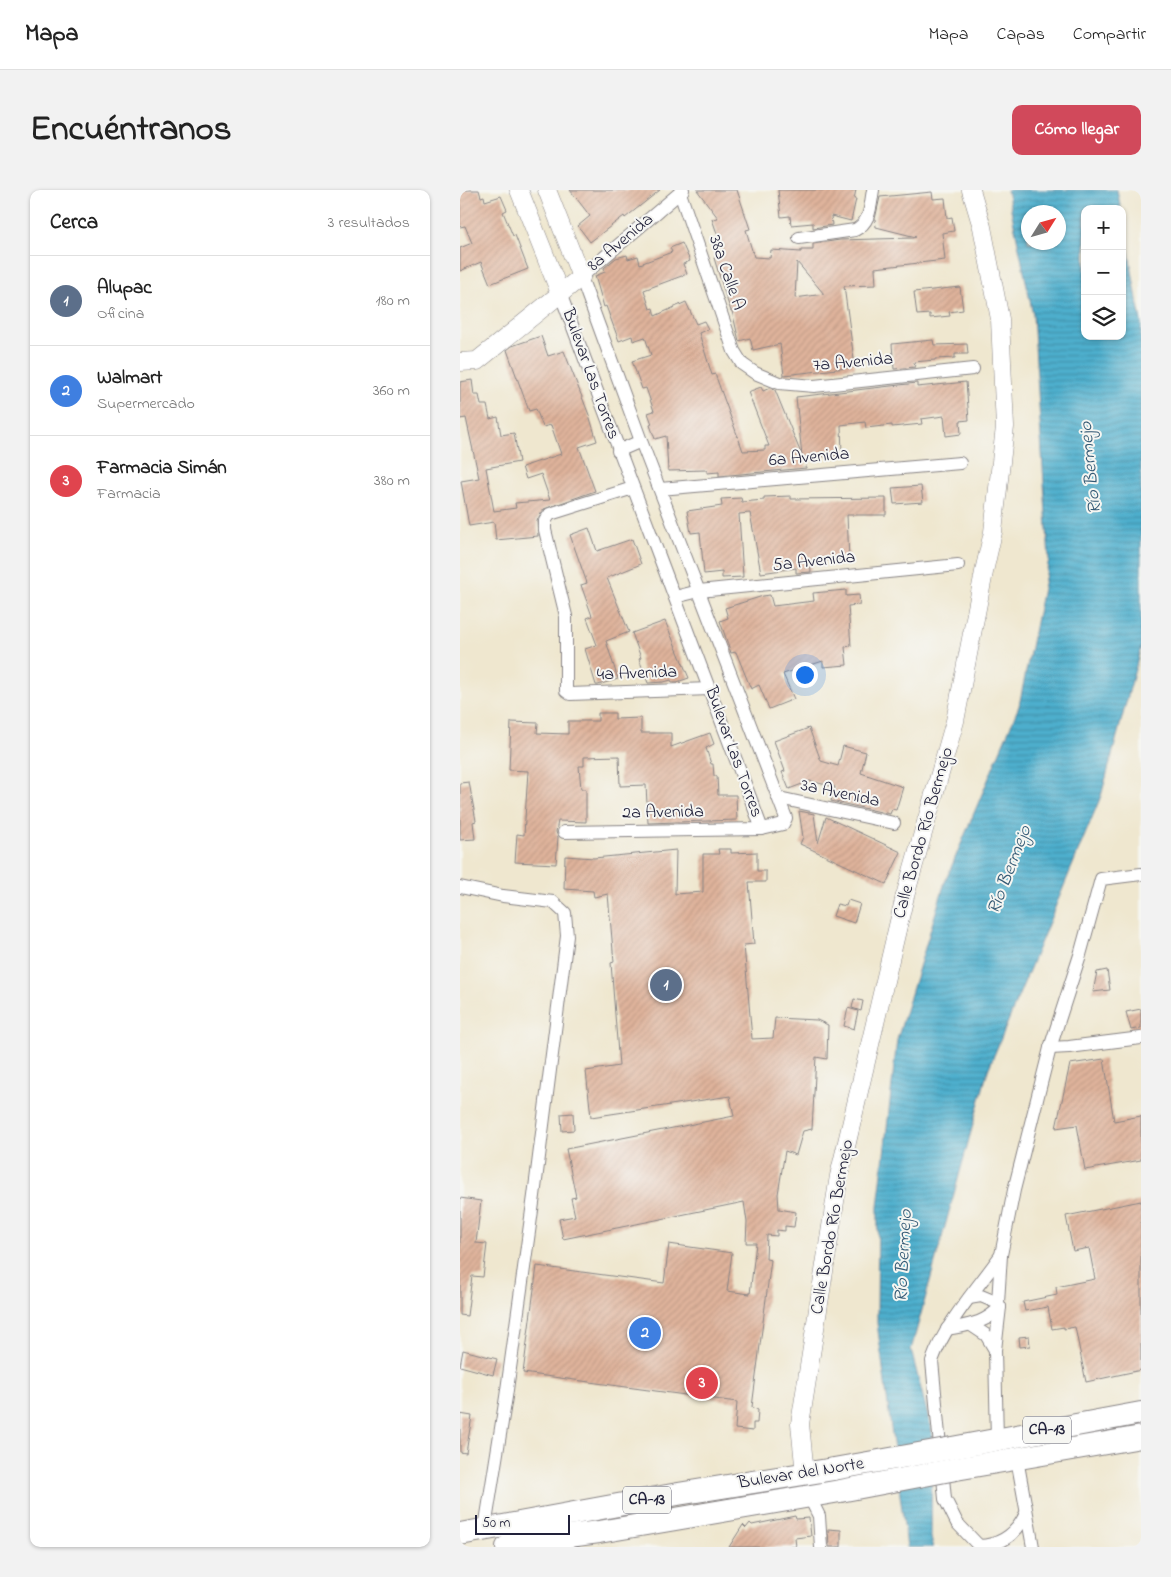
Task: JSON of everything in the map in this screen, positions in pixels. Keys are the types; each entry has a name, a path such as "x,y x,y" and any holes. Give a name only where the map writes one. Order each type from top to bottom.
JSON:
{"highway":[{"name":"Bulevar del Norte","path":"507,1547 840,1491 954,1458 997,1440 1141,1413"},
{"name":"Bulevar del Norte","path":"460,1534 678,1494 834,1469 954,1458 1018,1459 1141,1437"}],"main road":[{"name":"Bulevar Las Torres","path":"519,190 560,293"},
{"name":"Bulevar Las Torres","path":"547,190 581,277"},
{"name":"Calle Bordo Río Bermejo","path":"805,1474 800,1424 839,1176 905,896 955,721 983,576 994,532 1005,427 1000,319 982,227 972,190"},
{"path":"460,362 477,361 581,277"}],"street":[{"path":"799,238 860,228 867,221 873,190"},
{"name":"8a Avenida","path":"581,277 682,191"},
{"name":"38a Calle A","path":"682,191 734,351 742,364"},
{"name":"Bulevar Las Torres","path":"560,293 762,829 783,824 786,818 641,441 581,277"},
{"name":"7a Avenida","path":"742,364 755,373 779,383 814,386 973,368"},
{"path":"618,451 641,441"},
{"name":"6a Avenida","path":"660,489 960,463"},
{"name":"4a Avenida","path":"632,488 550,514 545,521 545,530 566,616 566,691 570,694 710,689"},
{"name":"5a Avenida","path":"675,597 699,591 958,565"},
{"name":"3a Avenida","path":"778,798 894,823"},
{"name":"2a Avenida","path":"564,832 762,829"},
{"path":"997,1440 995,1350 1001,1255 1014,1190 1050,1048 1080,955 1101,879 1141,874"},
{"path":"460,887 503,896 553,902 565,913 568,936 506,1397 485,1528"},
{"path":"1050,1048 1069,1048 1141,1038"},
{"path":"1001,1255 947,1329 937,1346 932,1361 946,1499 957,1523 979,1546 994,1544 1008,1538 1022,1523 1026,1513"},
{"path":"970,1298 981,1296 999,1305"},
{"path":"947,1329 971,1325 987,1319 999,1305"},
{"path":"971,1325 986,1335 995,1350"},
{"path":"1018,1459 1033,1547"},
{"path":"809,1496 819,1516 820,1547"}],"water":[{"name":"Río Bermejo","path":"1007,190 1117,190 1120,205 1081,205 1081,340 1126,340 1126,237 1141,322 1141,647 1101,796 988,1070 911,1350 932,1432 931,1537 933,1547 907,1547 877,1323 878,1207 897,1040 945,882 1019,706 1049,559 1033,315"}],"building":[{"path":"460,190 479,190 481,197 484,196 485,201 501,196 507,210 503,212 513,236 515,235 528,269 490,284 481,262 460,271 460,248 472,243 465,226 460,227"},
{"path":"570,190 660,190 625,218 624,216 590,242 578,226 590,216"},
{"path":"697,190 737,190 750,229 746,230 754,257 770,258 771,250 801,252 801,250 813,250 813,244 840,240 916,237 876,227 875,219 880,197 932,192 933,199 945,198 947,218 952,217 954,231 942,233 945,260 875,268 876,285 844,286 855,367 784,375 780,344 753,350 750,338 739,341 732,311 714,258 718,256 716,247 721,245 712,219 718,218","holes":["797,262 824,294 795,298"]},
{"path":"778,190 856,190 851,221 831,216 832,225 813,228 813,223 791,225 790,216 781,217"},
{"path":"682,243 690,261 683,264 687,274 644,290 650,309 653,308 655,316 686,302 696,324 704,321 708,329 699,333 712,375 715,374 743,451 765,450 765,446 769,446 748,392 761,387 763,391 770,388 775,390 802,456 796,397 917,383 917,387 966,382 969,420 960,421 961,434 946,436 944,416 921,419 922,424 892,427 892,425 866,428 865,422 841,425 842,455 805,457 806,468 719,476 719,472 707,473 707,470 668,471 666,436 655,439 648,413 654,411 646,388 642,389 632,361 651,355 645,337 633,341 632,336 619,341 606,306 604,307 595,276 605,272 604,268 616,258 627,255 628,259 638,256 640,264 672,252 670,248"},
{"path":"960,287 963,310 949,312 950,316 930,318 930,314 917,315 914,292"},
{"path":"541,336 548,356 564,351 589,415 597,441 579,447 595,491 544,509 537,520 538,536 496,540 494,522 469,526 461,481 479,478 466,418 460,419 460,382 472,380 474,395 479,395 481,405 487,405 490,419 498,417 501,435 514,433 519,462 486,468 494,511 516,508 515,503 550,500 541,474 526,479 522,467 561,454 551,425 543,427 536,409 529,411 507,350 512,346"},
{"path":"933,340 934,345 967,344 968,354 955,354 955,358 914,362 915,367 894,369 892,344"},
{"path":"921,486 923,502 894,504 892,488"},
{"path":"791,496 791,499 886,498 886,515 847,515 849,559 810,561 811,572 796,573 796,568 761,573 750,513 739,514 743,577 722,578 722,572 704,574 700,532 691,533 687,511 722,506 721,499 741,498 742,502 764,500 764,497"},
{"path":"589,528 597,551 632,539 641,564 607,578 629,632 606,641 618,679 598,685 596,685 585,649 597,645 587,618 592,616 581,585 587,583 570,535"},
{"path":"846,590 846,596 859,595 860,605 848,606 851,646 845,647 847,665 823,667 823,661 783,674 794,699 769,709 759,685 751,689 736,652 731,653 720,621 728,618 725,608 763,596 770,595 773,606 814,601 813,593"},
{"path":"665,621 689,678 677,682 672,682 671,680 648,683 632,633"},
{"path":"598,713 615,713 615,719 641,718 641,733 671,733 671,747 710,733 714,744 706,748 711,764 713,764 714,776 717,776 718,795 736,795 737,820 648,823 646,785 620,786 619,756 584,757 584,766 579,766 581,789 586,789 586,822 558,821 556,864 515,862 517,834 524,835 528,771 509,770 511,722 538,723 537,733 568,734 568,721 598,721"},
{"path":"809,728 821,761 838,766 843,746 866,752 861,773 903,787 896,810 892,809 890,814 831,801 835,787 810,781 789,789 782,772 785,771 774,741"},
{"path":"469,782 476,821 473,822 475,839 460,840 460,783"},
{"path":"799,811 814,814 818,843 826,817 901,852 886,884 800,844 803,837"},
{"path":"718,849 731,849 731,853 757,852 757,871 766,871 766,882 749,882 754,944 744,945 752,1039 773,1038 775,1018 817,1020 828,1025 827,1059 816,1057 812,1129 803,1131 796,1155 785,1151 778,1194 779,1209 796,1212 794,1227 785,1226 785,1231 777,1230 777,1236 767,1235 766,1259 771,1260 752,1407 758,1410 757,1423 753,1423 753,1431 735,1429 737,1402 523,1373 537,1266 664,1283 669,1244 732,1253 727,1291 750,1294 756,1243 746,1243 747,1222 744,1202 563,1239 559,1219 575,1216 571,1198 576,1197 566,1149 734,1116 730,1096 591,1117 586,1071 619,1066 611,963 614,962 608,894 594,897 593,891 564,889 565,856 594,858 676,850 675,894 703,892 703,854 719,854"},
{"path":"848,900 860,904 854,923 833,916 837,904 846,906"},
{"path":"1107,970 1110,990 1093,992 1097,972"},
{"path":"854,999 863,1001 861,1011 852,1008"},
{"path":"848,1008 858,1011 854,1029 844,1026"},
{"path":"1141,1009 1141,1028 1131,1030 1126,1012"},
{"path":"1104,1059 1114,1121 1141,1116 1141,1160 1085,1170 1077,1125 1056,1128 1070,1064"},
{"path":"573,1113 574,1130 562,1131 561,1114"},
{"path":"460,1198 481,1201 476,1243 487,1244 483,1277 472,1276 467,1316 460,1315"},
{"path":"1141,1201 1141,1370 1086,1382 1075,1327 1052,1329 1048,1307 1025,1311 1023,1302 1057,1295 1056,1287 1095,1279 1089,1248 1073,1251 1066,1216"},
{"path":"1029,1336 1030,1346 1020,1347 1019,1337"},
{"path":"463,1350 497,1359 493,1375 460,1366"},
{"path":"460,1414 472,1416 466,1453 460,1452"},
{"path":"795,1516 796,1519 809,1518 811,1536 795,1538 796,1547 729,1547 743,1525 746,1528 750,1523 752,1525"},
{"path":"828,1529 841,1530 841,1547 829,1547"}],"place":[{"name":"Alupac","path":"666,985"},
{"name":"Walmart","path":"645,1333"},
{"name":"Farmacia Simán","path":"702,1383"}]}
